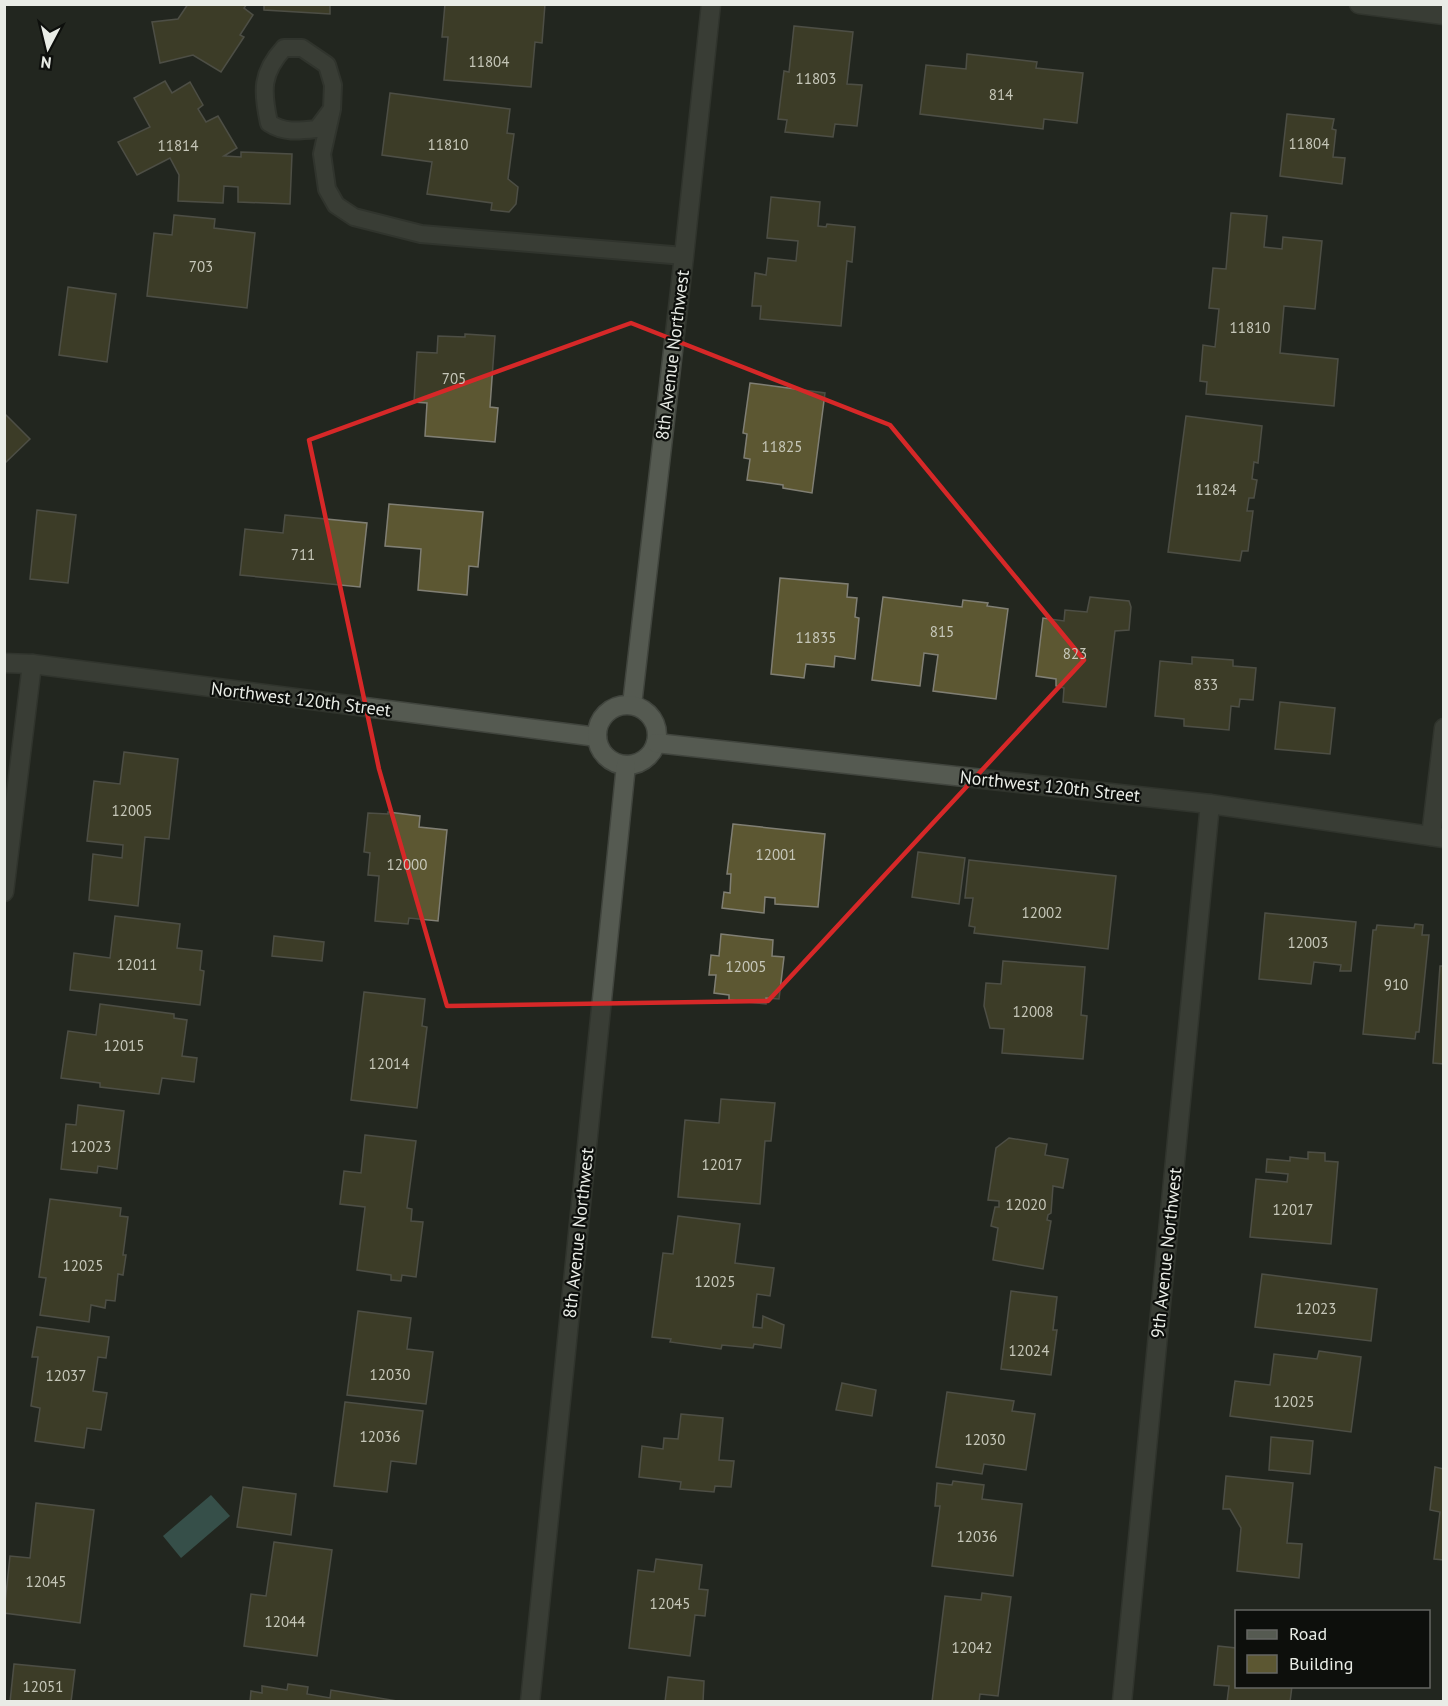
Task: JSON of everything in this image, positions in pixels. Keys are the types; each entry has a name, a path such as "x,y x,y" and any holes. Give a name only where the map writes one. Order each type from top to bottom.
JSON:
{"street":[{"name":"8th Avenue Northwest","path":"632,705 711,4"},
{"path":"1359,4 1443,15"},
{"name":"Northwest 120th Street","path":"4,663 32,664 597,737"},
{"path":"4,892 32,664"},
{"path":"632,705 641,709 655,723 656,743 652,752 636,764 616,764 601,751 597,737 599,723 612,708 632,705"},
{"path":"1437,837 1443,728"},
{"name":"Northwest 120th Street","path":"656,743 1210,804 1437,837"},
{"name":"8th Avenue Northwest","path":"530,1701 626,765"},
{"name":"9th Avenue Northwest","path":"1122,1701 1210,804"}],"lane":[{"path":"332,109 317,129 296,132 278,129 269,123 264,100 266,79 272,62 284,48 302,48 327,65 333,85 332,109 322,154 327,189 336,204 354,217 421,234 684,256"}],"highlighted area":[{"path":"631,323 890,425 1084,660 768,1001 447,1006 379,769 309,440"}],"water":[{"path":"211,1495 230,1516 181,1558 163,1536"}],"building":[{"path":"188,4 247,4 244,8 253,15 240,35 244,37 221,72 193,55 160,63 152,22 178,19"},
{"path":"264,4 330,4 330,14 264,10"},
{"path":"445,4 545,4 542,43 535,42 531,87 444,80 448,37 442,37"},
{"path":"794,26 853,32 847,84 862,85 857,126 835,124 833,137 785,132 787,120 778,119 784,71 789,72"},
{"path":"967,54 1037,62 1036,68 1083,73 1077,123 1044,119 1043,129 920,114 926,65 966,69"},
{"path":"165,81 172,93 190,82 203,105 198,109 206,122 218,116 237,148 224,156 241,157 241,152 292,154 290,204 238,202 238,187 224,186 223,203 178,201 179,175 170,158 137,175 118,142 150,127 134,98"},
{"path":"390,93 510,109 507,133 514,134 508,179 518,187 516,204 509,212 491,210 492,203 427,194 432,162 382,155"},
{"path":"1287,114 1334,119 1332,129 1336,130 1333,157 1345,158 1342,184 1280,176"},
{"path":"771,197 820,202 818,226 826,227 827,224 855,227 852,262 847,261 841,326 760,319 761,306 752,306 755,273 766,275 768,258 796,261 798,241 767,238"},
{"path":"1231,213 1267,216 1264,247 1282,249 1283,237 1322,241 1315,309 1284,306 1280,353 1338,359 1334,406 1206,394 1207,382 1200,381 1203,345 1215,347 1219,309 1209,308 1213,268 1226,269"},
{"path":"174,215 215,219 214,228 255,233 247,308 147,296 154,233 172,235"},
{"path":"68,287 116,294 107,362 59,355"},
{"path":"465,334 495,336 490,407 498,408 495,442 425,436 427,403 414,402 417,352 437,353 438,336 465,337"},
{"path":"750,383 825,393 812,493 783,488 783,485 747,480 750,459 744,458 747,434 743,433"},
{"path":"4,413 30,439 4,464"},
{"path":"1186,416 1262,426 1258,463 1254,462 1252,479 1257,480 1254,498 1249,498 1247,511 1253,511 1248,551 1242,551 1240,561 1168,552"},
{"path":"389,504 483,512 478,567 469,566 467,595 418,590 421,549 385,546"},
{"path":"37,510 76,515 68,583 30,579"},
{"path":"285,515 367,523 360,587 240,575 245,529 283,533"},
{"path":"780,578 848,584 847,597 857,598 855,617 859,618 855,659 835,656 834,667 806,664 804,678 771,674"},
{"path":"883,597 962,607 963,600 988,603 987,606 1008,609 996,699 933,691 938,655 924,653 920,686 872,680"},
{"path":"1090,597 1129,601 1131,607 1129,630 1115,631 1106,707 1063,702 1064,688 1056,686 1056,679 1036,676 1043,618 1064,621 1065,610 1087,612"},
{"path":"1192,657 1233,660 1233,666 1256,668 1253,700 1240,699 1239,707 1231,706 1229,730 1184,726 1184,719 1155,716 1160,661 1192,664"},
{"path":"1280,702 1335,708 1330,754 1275,749"},
{"path":"124,752 178,759 169,839 145,837 138,906 89,900 93,854 122,858 123,845 87,841 94,781 120,784"},
{"path":"388,812 420,816 419,827 447,830 438,921 409,918 408,924 375,921 379,876 368,875 370,853 364,852 368,813 388,814"},
{"path":"733,824 825,834 818,907 775,904 775,898 765,897 764,913 722,908 724,892 730,893 731,874 727,874"},
{"path":"918,852 965,858 959,904 912,897"},
{"path":"969,860 1116,876 1108,949 974,933 975,927 969,926 973,898 965,898"},
{"path":"1265,913 1356,922 1351,971 1340,971 1341,965 1314,962 1311,984 1259,979"},
{"path":"115,916 180,924 177,948 202,951 200,970 204,971 200,1005 70,990 74,953 110,958"},
{"path":"1415,924 1423,925 1422,935 1429,935 1419,1032 1416,1032 1415,1039 1363,1034 1373,930 1376,930 1377,925 1414,928"},
{"path":"721,934 773,940 772,956 784,957 779,999 766,998 766,1004 729,1000 729,995 714,993 716,975 709,975 711,955 719,956"},
{"path":"274,936 324,942 322,961 272,956"},
{"path":"1003,961 1085,967 1081,1015 1087,1016 1083,1059 1002,1053 1004,1029 990,1028 984,1006 986,983 1001,984"},
{"path":"1440,966 1444,966 1444,1064 1433,1063"},
{"path":"364,992 425,999 422,1026 427,1027 417,1108 351,1100"},
{"path":"100,1004 174,1014 174,1018 187,1020 182,1056 197,1058 194,1082 162,1078 159,1094 100,1087 100,1083 61,1078 68,1031 96,1035"},
{"path":"721,1099 775,1103 771,1141 765,1141 760,1204 678,1197 685,1120 719,1123"},
{"path":"78,1105 124,1111 117,1169 98,1166 97,1173 61,1169 66,1124 76,1125"},
{"path":"365,1135 416,1141 407,1208 412,1209 411,1221 423,1222 416,1277 402,1275 401,1281 391,1280 391,1275 357,1270 365,1207 340,1204 344,1171 361,1173"},
{"path":"1009,1138 1047,1144 1045,1155 1068,1159 1063,1188 1053,1186 1051,1213 1047,1220 1051,1221 1043,1269 993,1260 998,1228 991,1226 995,1207 999,1207 999,1201 988,1200 996,1148"},
{"path":"1308,1152 1325,1153 1325,1161 1338,1162 1331,1244 1250,1237 1256,1179 1287,1182 1288,1174 1266,1172 1267,1159 1290,1161 1290,1157 1308,1159"},
{"path":"50,1199 121,1208 120,1216 128,1217 123,1275 118,1274 115,1301 106,1300 105,1308 91,1305 89,1322 40,1315 46,1278 39,1277"},
{"path":"678,1216 740,1224 735,1263 774,1268 770,1296 757,1294 753,1327 762,1328 763,1316 784,1325 781,1348 754,1344 753,1348 722,1345 721,1349 670,1342 671,1339 652,1337 663,1253 673,1254"},
{"path":"1262,1274 1377,1289 1371,1341 1255,1327"},
{"path":"1011,1291 1057,1297 1053,1330 1057,1330 1051,1375 1001,1369"},
{"path":"358,1311 411,1318 407,1349 433,1352 426,1404 347,1395"},
{"path":"37,1327 109,1337 106,1358 98,1357 93,1391 107,1393 101,1430 87,1428 84,1448 35,1441 40,1408 31,1406 38,1357 32,1357"},
{"path":"1319,1351 1361,1357 1351,1432 1230,1416 1235,1381 1270,1385 1274,1354 1317,1359"},
{"path":"842,1383 876,1390 872,1416 836,1410"},
{"path":"947,1392 1014,1401 1012,1411 1035,1414 1026,1470 984,1464 982,1474 936,1467"},
{"path":"345,1402 423,1411 416,1464 391,1461 387,1492 334,1486"},
{"path":"681,1414 723,1418 719,1460 734,1461 731,1487 715,1486 714,1492 680,1489 681,1482 639,1477 642,1446 663,1449 664,1438 678,1439"},
{"path":"1271,1437 1313,1441 1310,1474 1269,1470"},
{"path":"1435,1467 1444,1469 1444,1560 1434,1559 1440,1512 1430,1510"},
{"path":"1226,1476 1293,1483 1287,1543 1302,1544 1299,1578 1237,1571 1241,1528 1230,1509 1223,1509"},
{"path":"953,1481 984,1485 982,1499 1022,1504 1013,1576 932,1566 940,1506 935,1506 937,1483 952,1485"},
{"path":"243,1487 296,1494 291,1535 237,1527"},
{"path":"36,1503 94,1510 80,1623 4,1613 10,1556 30,1558"},
{"path":"274,1542 332,1550 317,1656 244,1646 251,1594 266,1596"},
{"path":"656,1559 702,1565 699,1589 708,1590 705,1616 695,1615 690,1656 629,1648 638,1570 654,1572"},
{"path":"982,1593 1011,1597 998,1696 980,1694 979,1702 932,1702 945,1596 981,1600"},
{"path":"1218,1646 1235,1648 1235,1688 1292,1688 1290,1702 1227,1702 1229,1686 1214,1685"},
{"path":"14,1664 75,1670 71,1702 10,1702"},
{"path":"668,1677 704,1681 703,1702 665,1702"},
{"path":"288,1684 308,1687 307,1694 330,1698 331,1690 403,1702 250,1702 251,1691 262,1693 262,1686 287,1690"}]}
